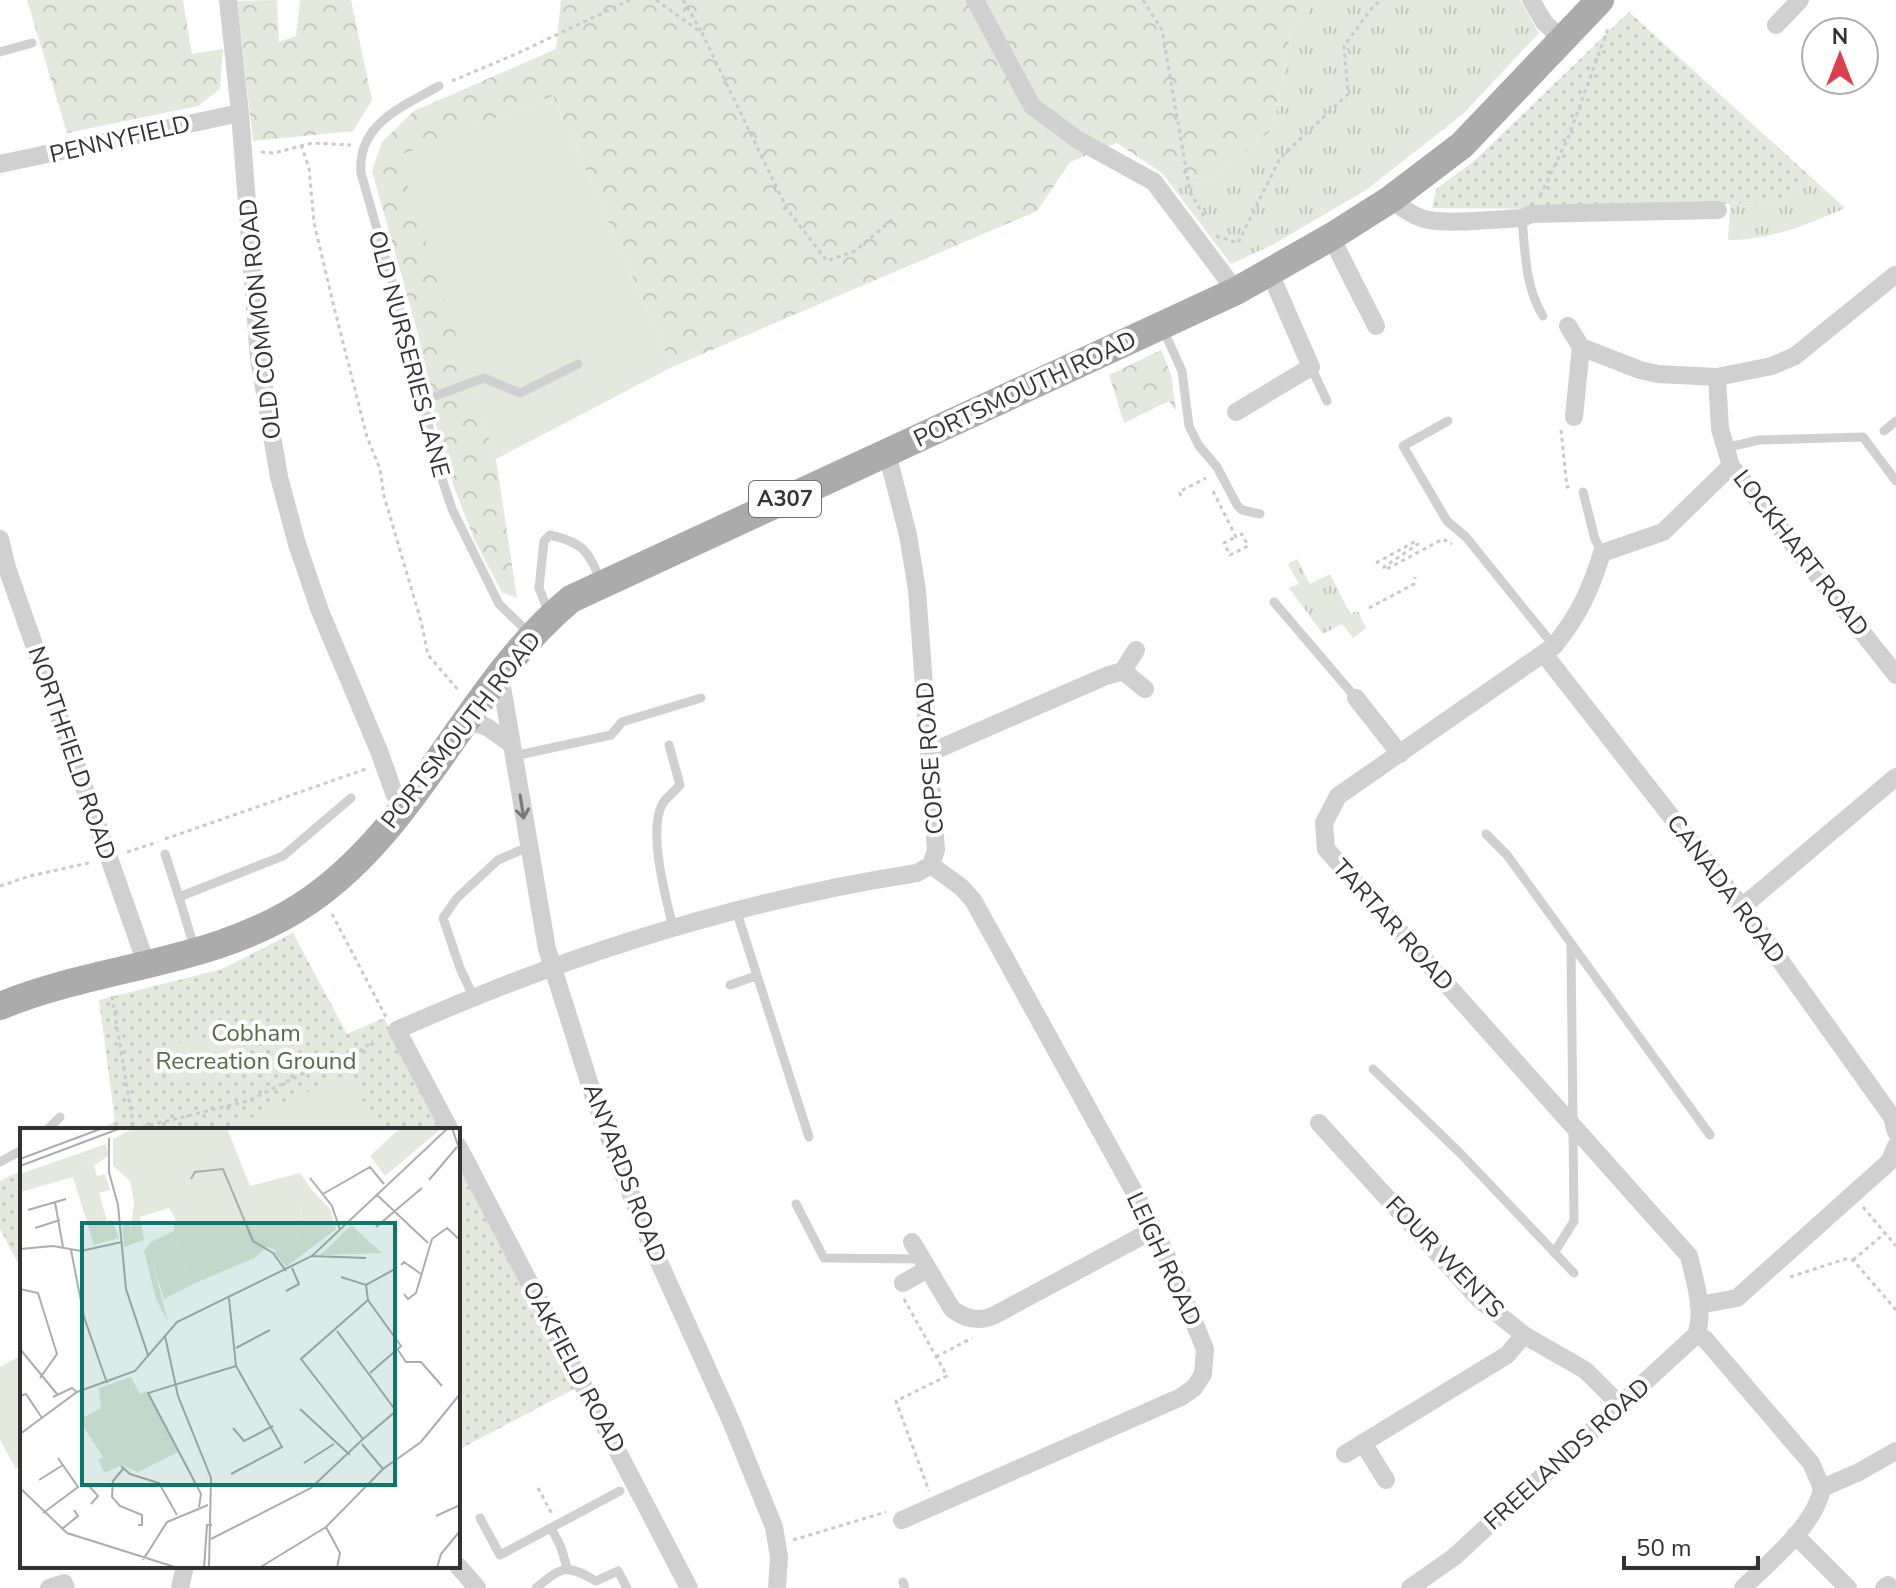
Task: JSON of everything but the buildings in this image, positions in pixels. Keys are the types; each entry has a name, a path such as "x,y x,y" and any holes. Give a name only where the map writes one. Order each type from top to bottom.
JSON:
{"main road":[{"name":"PORTSMOUTH ROAD","path":"0,1006 53,988 196,953 264,927 321,893 359,860 500,675 541,626 571,599 1270,273 1391,199 1462,145 1599,1"}],"street":[{"name":"OLD COMMON ROAD","path":"228,0 259,358 279,477 320,611 394,793 403,806"},
{"path":"975,0 1032,106 1078,140 1154,182 1236,291"},
{"path":"1531,0 1544,22 1562,40"},
{"path":"1776,25 1800,0"},
{"name":"PENNYFIELD","path":"0,164 240,113"},
{"path":"1391,199 1408,212 1425,219 1718,210"},
{"path":"1331,237 1376,326"},
{"path":"1236,412 1311,367 1270,273"},
{"path":"1568,326 1581,347 1640,370 1717,377 1772,366 1795,356 1895,275"},
{"path":"1574,417 1581,347"},
{"name":"LOCKHART ROAD","path":"1717,377 1720,429 1728,457 1896,675"},
{"name":"COPSE ROAD","path":"552,966 736,910 917,873 931,865 936,850 917,590 908,535 887,453"},
{"path":"1602,553 1663,532 1728,457"},
{"name":"NORTHFIELD ROAD","path":"0,539 7,568 147,966"},
{"name":"TARTAR ROAD","path":"1602,553 1592,588 1577,617 1549,650 1338,796 1324,823 1326,849 1689,1256 1699,1305"},
{"path":"929,753 1123,671 1136,650"},
{"name":"CANADA ROAD","path":"1549,650 1742,907 1892,1117 1896,1132"},
{"path":"1123,671 1145,689"},
{"name":"ANYARDS ROAD","path":"500,675 528,847 552,966 595,1101 645,1231 770,1515 779,1545 777,1588"},
{"path":"1356,698 1400,754"},
{"path":"467,720 487,727 512,750"},
{"path":"1742,907 1896,777"},
{"name":"LEIGH ROAD","path":"902,1520 1181,1397 1194,1388 1205,1366 1205,1349 1165,1252 973,900 931,865"},
{"path":"449,1128 397,1030 473,996 552,966"},
{"name":"FOUR WENTS","path":"1319,1123 1479,1299 1524,1335 1585,1370 1621,1406"},
{"path":"1743,1588 1795,1535 1815,1509 1822,1488 1811,1463 1705,1339 1696,1335 1701,1322 1699,1305 1737,1298 1889,1162 1896,1146"},
{"name":"OAKFIELD ROAD","path":"460,1150 689,1588"},
{"path":"912,1242 946,1302 959,1315 976,1320 990,1317 1153,1230"},
{"path":"903,1290 925,1264"},
{"path":"1345,1454 1507,1355 1524,1335"},
{"name":"FREELANDS ROAD","path":"1410,1588 1454,1557 1696,1335"},
{"path":"1363,1443 1386,1480"},
{"path":"1822,1488 1896,1451"},
{"path":"1795,1535 1848,1588"},
{"path":"180,1588 185,1568"},
{"path":"49,1588 64,1583 66,1588"}],"lane":[{"path":"0,52 32,43"},
{"path":"363,146 383,119 439,86"},
{"name":"OLD NURSERIES LANE","path":"363,146 360,159 364,183 424,400 435,458 468,544 499,604 541,626"},
{"path":"1527,216 1529,282 1543,316"},
{"path":"1161,325 1180,364 1189,426 1199,446 1217,467 1237,505 1242,510 1260,514"},
{"path":"424,400 484,378 520,393 578,364"},
{"path":"1311,367 1327,401"},
{"path":"1448,421 1403,446 1447,521 1466,537 1549,650"},
{"path":"1884,431 1896,421"},
{"path":"1728,457 1759,440 1863,437 1896,481"},
{"path":"1583,492 1595,539 1602,553"},
{"path":"541,626 539,588 544,541 550,535 580,544 590,556 602,582"},
{"path":"1274,602 1356,698"},
{"path":"512,750 611,735 622,722 701,698"},
{"path":"669,745 680,785 661,805 658,849 673,927"},
{"path":"179,897 283,856 351,798"},
{"path":"1486,834 1507,855 1710,1135"},
{"path":"473,996 443,918 457,898 498,860 528,847"},
{"path":"165,854 196,953"},
{"path":"736,910 809,1137"},
{"path":"1554,1253 1574,1221 1571,946"},
{"path":"730,985 756,976"},
{"path":"1373,1069 1460,1153 1574,1273"},
{"path":"49,1128 60,1117"},
{"path":"0,1162 20,1151"},
{"path":"796,1204 824,1258 925,1264"},
{"path":"480,1518 500,1555 620,1491"},
{"path":"554,1526 567,1568"},
{"path":"536,1588 555,1572 567,1568 596,1581 618,1571 627,1588"}],"path":[{"path":"439,86 516,54 630,0"},
{"path":"656,0 702,33"},
{"path":"683,0 787,209 827,261 855,251 893,219"},
{"path":"1143,0 1162,30 1190,192 1208,224"},
{"path":"1214,235 1238,243 1280,158 1348,94 1344,46 1374,5 1383,0"},
{"path":"1527,216 1568,138 1613,16 1599,1"},
{"path":"243,149 274,153 301,145 333,143 363,146"},
{"path":"301,145 309,168 314,223 330,291 428,655 463,692"},
{"path":"1574,417 1573,421 1564,420 1561,432 1567,487 1583,483 1583,492"},
{"path":"1181,496 1179,492 1206,478 1203,472"},
{"path":"1212,490 1236,537"},
{"path":"1243,532 1248,546 1230,555 1224,543 1236,537 1243,532"},
{"path":"1416,541 1418,544 1384,567 1385,570 1443,539 1454,546 1466,537"},
{"path":"1416,541 1428,547"},
{"path":"1376,563 1416,541"},
{"path":"1369,608 1414,584 1415,577"},
{"path":"0,886 110,858 383,763"},
{"path":"321,893 387,1018 397,1030"},
{"path":"112,991 134,1128"},
{"path":"142,1128 248,1101 334,1058 359,1052 373,1041"},
{"path":"1853,1195 1896,1246"},
{"path":"1853,1260 1884,1233"},
{"path":"1768,1271 1780,1280 1845,1259 1853,1260 1896,1310"},
{"path":"903,1290 947,1376 896,1401 935,1506"},
{"path":"936,1357 995,1325 990,1317"},
{"path":"538,1488 554,1526"},
{"path":"779,1545 896,1509 902,1520"}],"green space":[{"path":"27,0 183,0 192,54 223,49 220,89 198,106 67,133"},
{"path":"277,0 279,42 296,36 300,0 351,0 372,100 353,131 253,141 237,1"},
{"path":"561,0 1315,0 1290,36 1273,129 1214,178 1162,173 1117,143 1070,162 1037,211 672,367 553,96 399,156 496,459 517,598 502,592 474,539 443,458 418,334 372,171 382,142 414,111 556,49"},
{"path":"1315,0 1520,0 1539,33 1463,114 1366,190 1274,244 1231,264 1162,173 1214,178 1273,129 1290,36"},
{"path":"1629,12 1812,178 1784,202 1569,209 1432,208 1436,189 1474,161"},
{"path":"553,96 672,367 496,459 398,156"},
{"path":"1812,178 1845,208 1774,234 1728,240 1730,204 1784,202"},
{"path":"1161,350 1171,374 1176,411 1169,401 1124,423 1109,375"},
{"path":"1297,559 1310,584 1330,574 1350,614 1358,611 1366,628 1353,638 1342,624 1323,634 1289,588 1299,584 1288,564"},
{"name":"Cobham Recreation Ground","path":"293,933 347,1034 384,1018 441,1128 103,1128 115,1121 99,1000 222,969"},
{"path":"240,1031 248,1070 174,1085 166,1046"},
{"path":"349,1073 376,1128 228,1128"},
{"path":"460,1164 576,1388 460,1449"},
{"path":"20,1171 20,1267 0,1229 0,1181"},
{"path":"20,1356 20,1467 16,1469 0,1440 0,1367"}]}
